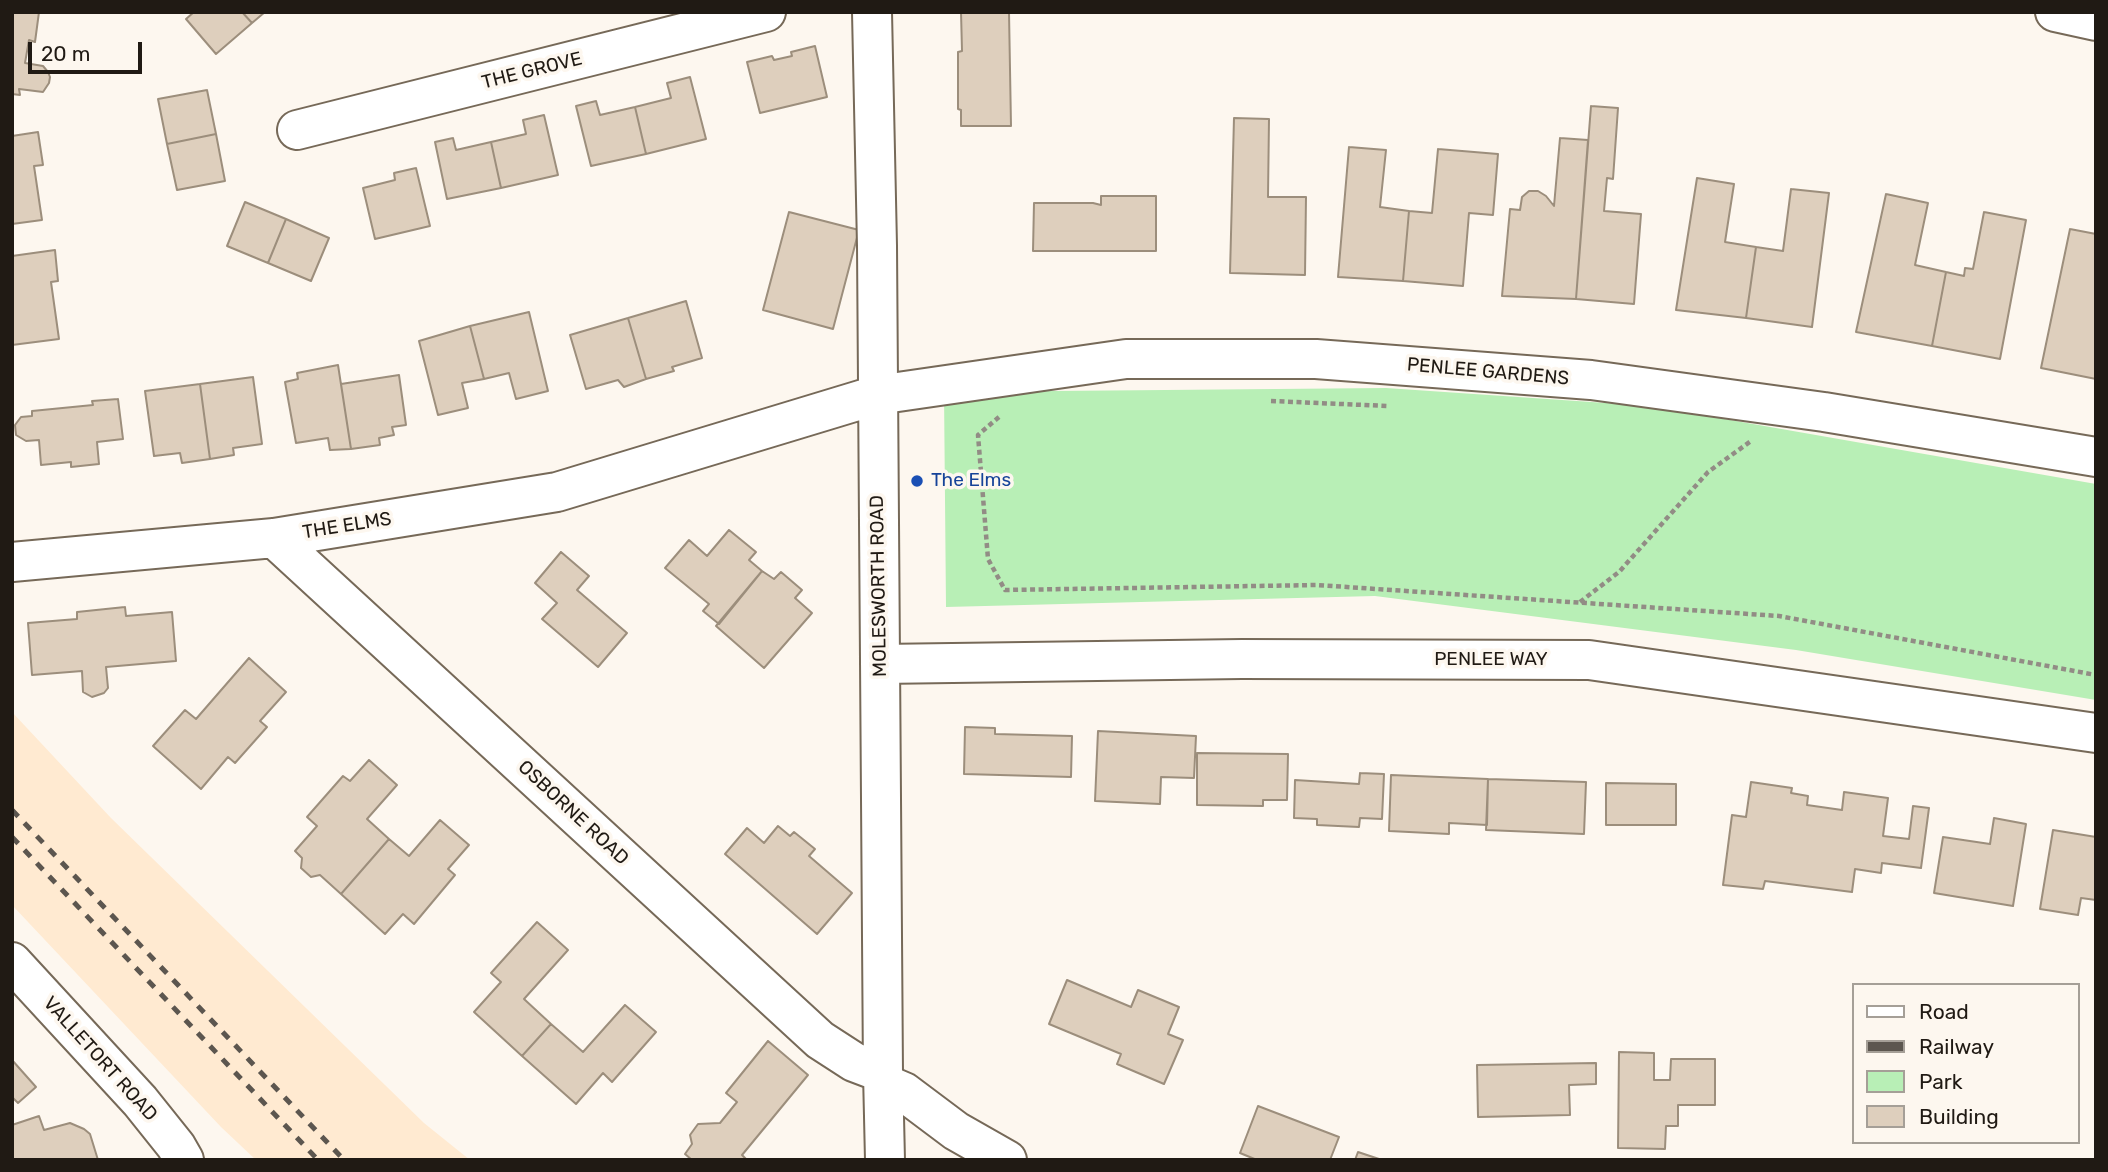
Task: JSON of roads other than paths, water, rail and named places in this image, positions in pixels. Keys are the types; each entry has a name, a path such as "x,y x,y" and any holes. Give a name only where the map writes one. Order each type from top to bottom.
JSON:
{"street":[{"name":"THE GROVE","path":"297,130 766,12"},
{"name":"MOLESWORTH ROAD","path":"872,12 877,232 885,1160"},
{"path":"2055,12 2096,21"},
{"name":"PENLEE GARDENS","path":"877,395 1126,359 1316,359 1591,380 1824,412 2096,457"},
{"name":"THE ELMS","path":"12,562 274,538 557,492 877,395"},
{"name":"OSBORNE ROAD","path":"274,538 820,1040 904,1092 956,1131 1007,1160"},
{"name":"PENLEE WAY","path":"880,664 1242,659 1589,660 2096,733"},
{"name":"VALLETORT ROAD","path":"12,962 140,1101 184,1160"}],"railway":[{"path":"12,810 344,1160"},
{"path":"12,837 318,1160"}],"place":[{"name":"The Elms","path":"917,481"}]}
